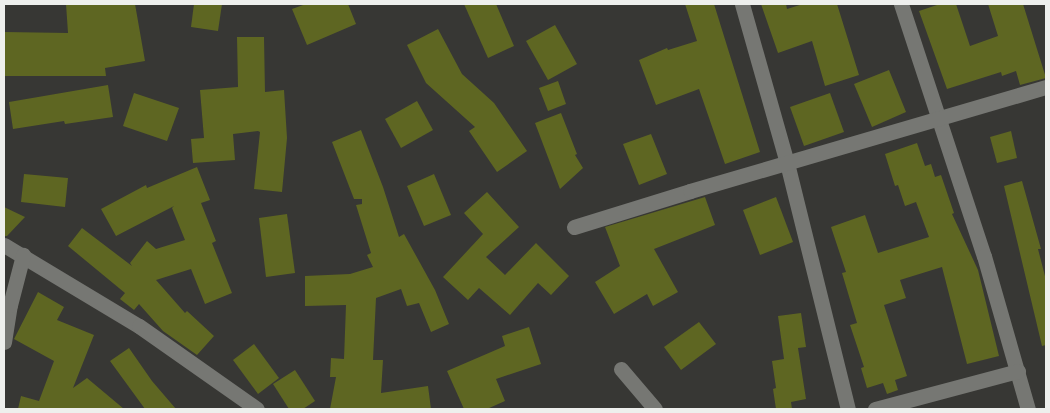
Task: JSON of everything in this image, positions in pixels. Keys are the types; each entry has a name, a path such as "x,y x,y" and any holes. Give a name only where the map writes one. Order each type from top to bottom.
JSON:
{"street":[{"path":"742,4 787,163 848,409"},
{"path":"900,4 984,256 1028,409"},
{"path":"574,227 1046,87"},
{"path":"4,245 139,326 257,409"},
{"path":"4,342 10,305 23,255"},
{"path":"621,369 655,409"},
{"path":"875,409 1018,370"}],"building":[{"path":"66,4 135,4 145,61 105,68 106,76 4,76 4,32 68,33"},
{"path":"194,4 222,4 218,31 191,27"},
{"path":"306,4 348,4 356,24 307,45 292,9"},
{"path":"464,4 496,4 514,46 488,58"},
{"path":"685,4 714,4 760,152 725,164 699,89 656,105 639,60 667,48 668,50 697,41"},
{"path":"761,4 786,4 787,9 803,4 837,4 859,75 825,86 812,41 778,53"},
{"path":"940,4 956,4 970,46 998,36 988,4 1023,4 1046,78 1020,85 1016,71 1002,76 1001,72 947,89 919,11"},
{"path":"555,25 577,64 548,80 526,41"},
{"path":"438,29 462,74 494,103 527,151 497,172 469,131 475,127 426,83 407,45"},
{"path":"237,37 264,37 265,92 284,90 287,138 282,192 254,189 260,132 258,131 233,134 235,160 193,163 191,139 204,138 200,90 238,87"},
{"path":"889,70 906,112 872,127 854,84"},
{"path":"558,81 566,104 548,111 539,88"},
{"path":"108,85 113,117 65,124 64,121 13,129 9,102"},
{"path":"134,93 179,108 167,141 123,126"},
{"path":"830,93 844,132 804,146 790,107"},
{"path":"417,101 433,130 401,148 385,119"},
{"path":"561,113 577,154 575,155 583,168 560,189 535,123"},
{"path":"361,130 383,187 399,237 404,234 435,290 449,324 431,332 419,303 407,306 401,289 376,298 373,360 383,360 381,393 428,386 431,409 330,409 336,377 330,377 331,358 344,359 346,305 305,306 305,276 350,274 373,267 367,255 371,253 356,205 362,204 362,199 354,199 332,142"},
{"path":"1011,131 1017,158 997,163 990,137"},
{"path":"651,134 667,174 639,185 623,144"},
{"path":"917,143 925,166 931,164 935,177 941,175 954,213 952,214 978,270 999,356 967,364 942,267 900,280 906,298 884,305 907,376 895,380 898,390 887,394 883,383 867,388 861,368 864,367 850,325 857,323 842,273 846,272 831,227 865,215 878,253 929,237 916,202 905,206 898,185 895,186 885,154"},
{"path":"197,167 210,200 201,203 216,241 212,243 232,293 205,304 191,269 156,280 185,313 187,311 214,336 197,355 163,331 139,304 134,310 120,299 125,293 68,246 82,228 132,266 130,263 147,241 156,249 185,240 172,208 174,206 116,236 101,209 146,185 147,188"},
{"path":"24,174 68,178 65,207 21,202"},
{"path":"434,174 451,215 424,226 407,186"},
{"path":"1022,181 1041,249 1038,249 1046,280 1046,345 1042,346 1004,186"},
{"path":"487,192 519,227 486,257 505,275 536,243 569,276 551,295 538,283 510,315 479,288 468,300 443,277 483,234 464,213"},
{"path":"705,197 715,225 654,249 678,292 653,306 647,294 614,314 595,282 620,266 605,227"},
{"path":"776,197 793,242 760,255 743,210"},
{"path":"4,207 25,217 7,236 4,236"},
{"path":"287,214 295,273 266,277 259,218"},
{"path":"38,292 64,307 57,320 94,335 73,388 87,378 124,409 18,409 21,396 39,401 54,361 14,339"},
{"path":"801,313 806,347 798,348 806,399 791,402 792,409 776,409 773,389 776,388 772,361 784,359 778,316"},
{"path":"699,322 716,344 681,370 664,347"},
{"path":"529,327 541,364 496,379 505,401 487,409 464,409 447,371 505,346 502,336"},
{"path":"254,344 279,378 258,394 233,360"},
{"path":"129,348 152,381 176,409 145,409 110,361"},
{"path":"295,370 315,401 303,409 289,409 273,384"}]}
